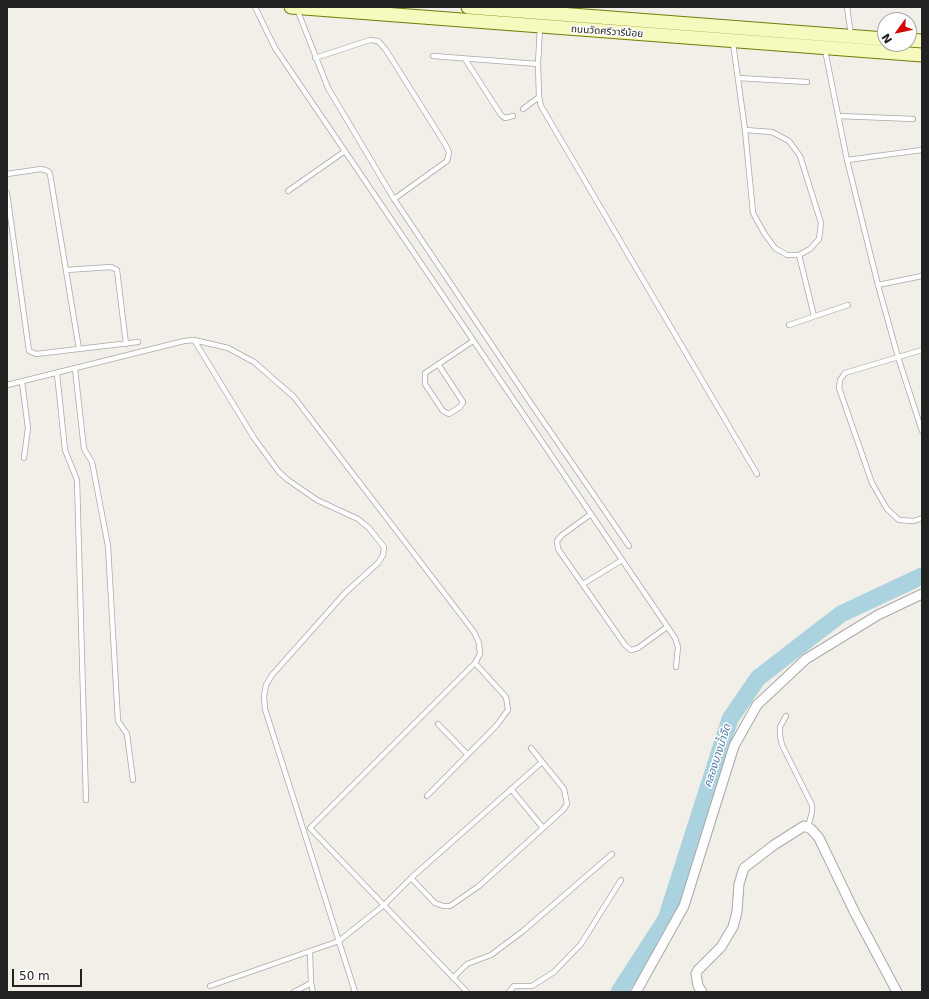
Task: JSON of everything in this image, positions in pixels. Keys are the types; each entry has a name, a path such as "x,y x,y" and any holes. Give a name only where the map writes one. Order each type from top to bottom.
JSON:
{"main road":[{"name":"ถนนวัดศรีวารีน้อย","path":"291,7 733,42 922,55"},
{"name":"ถนนวัดศรีวารีน้อย","path":"468,7 877,38"}],"street":[{"path":"636,992 684,906 734,746 757,705 806,659 878,615 922,594"},
{"path":"702,992 698,986 696,974 698,970 721,947 733,927 737,912 739,880 744,868 798,829 808,827 819,838 855,914 897,992"}],"lane":[{"path":"255,7 275,48 668,627 675,638 678,647 676,667"},
{"path":"847,7 851,36"},
{"path":"296,8 328,88 394,199 532,405 629,546"},
{"path":"540,27 538,64 539,97 545,113 757,474"},
{"path":"315,58 370,40 378,41 386,50 446,144 449,152 447,160 394,199"},
{"path":"733,42 745,130 753,213 757,223 775,248 787,255 799,255 810,249 819,239 821,223 800,156 789,141 772,132 745,130"},
{"path":"824,48 847,160 878,285 898,357 922,431"},
{"path":"433,56 538,64"},
{"path":"465,59 501,115 505,118 513,116"},
{"path":"738,78 807,82"},
{"path":"523,109 539,97"},
{"path":"839,116 913,119"},
{"path":"847,160 922,150"},
{"path":"288,191 345,151"},
{"path":"7,174 41,169 48,171 50,174 79,349"},
{"path":"7,193 27,346 29,351 36,354 138,342"},
{"path":"799,255 814,316"},
{"path":"66,270 110,267 116,270 126,344"},
{"path":"878,285 922,276"},
{"path":"789,325 848,305"},
{"path":"194,340 254,438 279,472 317,500 358,519 369,528 384,547 383,555 378,563 336,604 272,675 266,685 264,696 265,709 355,992"},
{"path":"7,385 57,374 184,341 194,340 228,348 254,362 294,397 474,632 479,643 480,654 475,664 310,828 303,829"},
{"path":"438,364 463,402 460,407 449,414 443,411 425,384 425,373 438,364 473,341"},
{"path":"922,350 844,373 840,380 839,388 872,483 887,509 899,520 914,521 922,518"},
{"path":"76,369 84,449 92,462 108,546 118,721 127,734 133,780"},
{"path":"57,374 65,450 77,480 86,800"},
{"path":"22,382 28,428 24,458"},
{"path":"591,514 562,535 557,541 558,549 624,645 631,650 638,648 668,627"},
{"path":"583,584 622,560"},
{"path":"427,796 496,726 508,710 506,697 475,664"},
{"path":"786,716 780,727 780,736 782,745 812,805 812,812 808,827"},
{"path":"438,724 467,754"},
{"path":"411,878 435,903 443,906 450,906 479,886 563,810 567,804 567,796 564,789 531,748"},
{"path":"210,986 339,941 384,905 411,878 542,762"},
{"path":"511,789 543,828"},
{"path":"310,828 467,992"},
{"path":"453,978 468,964 491,955 523,931 612,854"},
{"path":"509,992 514,986 532,986 554,972 581,944 621,880"},
{"path":"310,952 311,983 313,992"},
{"path":"294,992 311,983"}],"waterway":[{"name":"คลองบางน้ำจืด","path":"619,992 666,919 730,719 758,678 841,614 922,576"}]}
